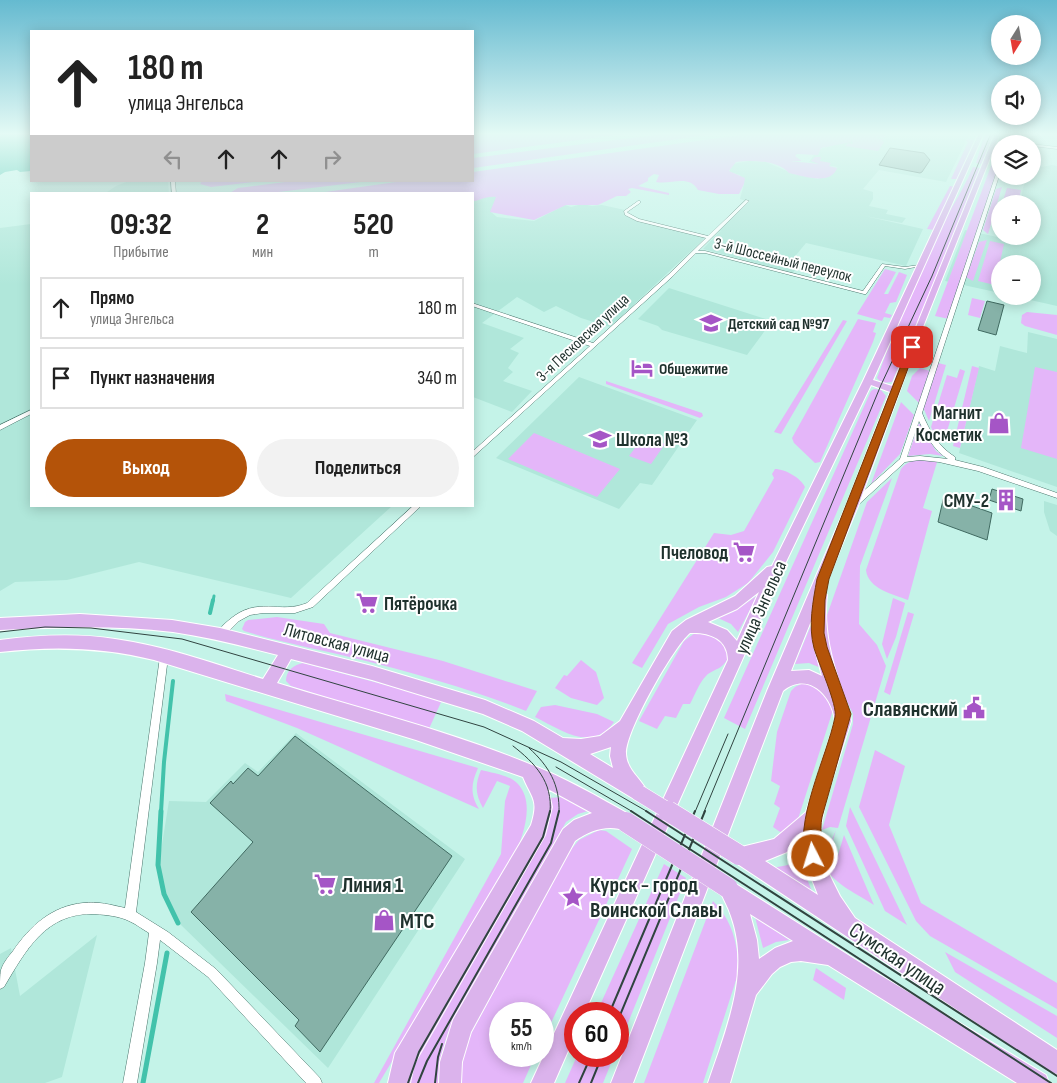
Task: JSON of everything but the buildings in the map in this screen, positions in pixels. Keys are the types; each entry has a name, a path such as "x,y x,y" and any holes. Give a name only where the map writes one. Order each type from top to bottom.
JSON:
{"main road":[{"name":"улица Энгельса","path":"542,1083 779,564 868,381 919,266 966,184"},
{"name":"улица Энгельса","path":"622,1083 777,686 852,506 969,184"},
{"path":"868,381 895,390"},
{"path":"639,792 632,786 622,769 618,751 624,729 677,635 685,628 740,600 760,584 779,564"},
{"path":"823,579 819,600 818,633 820,647 842,708 843,720 811,830 813,856 830,897 850,926"},
{"name":"Литовская улица","path":"0,624 107,620 172,626 220,634 288,651 485,707 558,742 639,792"},
{"path":"685,628 703,626 722,633 734,648 736,659 734,665"},
{"path":"0,646 32,642 78,642 130,648 164,657 465,749 527,771 577,795 626,822"},
{"path":"266,687 288,651"},
{"path":"777,686 791,677 805,676 825,685 836,695"},
{"path":"558,742 580,747 602,743 624,729"},
{"path":"399,1083 403,1061 539,829 544,816 544,799 538,784 527,771"},
{"name":"Сумская улица","path":"639,792 850,926 1057,1063"},
{"path":"738,855 770,851 785,845 814,817"},
{"path":"450,1083 451,1062 461,1028 570,835 583,824 596,819 626,822"},
{"name":"Сумская улица","path":"626,822 840,962 1038,1083"},
{"path":"719,1083 748,990 750,956 744,922 728,888"},
{"path":"748,990 758,974 771,961 787,951 798,950 817,953 840,962"}],"street":[{"path":"852,506 903,460 994,185"},
{"name":"3-я Песковская улица","path":"474,454 695,252 747,201"},
{"path":"639,202 625,212 626,214 638,220 710,238"},
{"name":"3-й Шоссейный переулок","path":"695,252 705,252 864,293 884,265"},
{"path":"884,265 905,268 919,266"},
{"path":"884,265 901,269 915,276"},
{"path":"474,305 593,345"},
{"path":"0,428 30,413"},
{"path":"919,414 928,434 937,447 961,464"},
{"path":"903,460 929,457 961,464 1057,496"},
{"path":"220,634 247,612 260,610 298,611 310,606 417,507"},
{"path":"130,915 164,657"},
{"path":"0,983 18,951 40,925 64,912 88,907 110,909 130,915 155,930 212,973 315,1083"},
{"path":"130,1083 155,930"},
{"path":"390,1083 403,1061"}],"shaded area":[{"path":"122,184 168,184 169,192 107,192"},
{"path":"200,184 241,184 211,187"},
{"path":"273,184 348,184 278,192 231,192 238,188"},
{"path":"385,184 643,184 638,186 669,193 669,195 632,188 628,189 631,192 626,196 617,196 598,205 566,205 534,220 490,212 496,197 474,201 474,192 325,192"},
{"path":"692,184 744,184 739,194 719,194 698,190"},
{"path":"744,184 868,184 863,189 873,192 873,199 869,206 888,210 886,214 906,218 902,223 865,216 923,229 906,266 806,243 792,260 796,268 793,273 703,249 719,232 722,232 717,231 746,201 740,199"},
{"path":"965,184 974,184 892,382 882,383 877,378 898,323 937,234"},
{"path":"984,184 991,184 993,185 949,319 935,316"},
{"path":"1057,184 1057,306 1041,302 1041,255 991,255 991,291 945,281 965,230 991,236 991,245 1041,245 1041,195 1022,195 1024,185"},
{"path":"950,186 955,187 935,230 927,229"},
{"path":"1002,187 1000,195 994,195 996,189"},
{"path":"1007,188 1021,190 1020,195 1005,195"},
{"path":"474,195 499,196 491,212 497,217 534,221 565,205 571,207 582,204 602,205 625,210 632,217 707,236 610,327 581,318 556,306 544,312 517,297 482,323 524,338 510,349 519,353 508,368 513,372 503,381 532,391 512,412 474,397"},
{"path":"991,205 991,224 988,234 983,230"},
{"path":"30,224 30,507 391,507 291,598 139,562 67,580 15,582 0,591 0,228"},
{"path":"987,240 973,281 966,277 979,242"},
{"path":"990,241 991,245 1004,245 1002,255 991,255 991,284 978,281"},
{"path":"885,269 896,272 884,294 888,294 899,272 907,275 896,302 890,303 885,313 892,315 890,318 884,317 882,321 857,314"},
{"name":"Детский сад №97","path":"669,288 772,321 747,355 662,330 658,326 638,319"},
{"path":"972,298 985,301 980,318 968,315"},
{"path":"1027,312 1057,315 1057,335 1025,326 1021,323 1022,315"},
{"path":"858,319 876,323 873,332 876,333 820,462 815,463 794,443 792,438"},
{"path":"843,320 847,321 781,434 774,432"},
{"path":"1028,332 1057,339 1057,487 959,453 979,366 995,371 1000,346 1027,353"},
{"path":"938,363 946,365 929,421 923,407"},
{"path":"972,366 979,368 960,448 953,446"},
{"path":"1035,367 1057,372 1057,459 1021,448"},
{"path":"920,368 930,371 919,403 907,391 912,376"},
{"path":"960,369 965,371 945,438 943,439 934,433 931,427 947,375 957,378"},
{"name":"Школа №3","path":"579,377 697,420 652,485 640,483 619,509 496,458"},
{"path":"606,381 702,413 703,416 700,418 606,384"},
{"path":"874,389 881,390 886,396 745,729 724,718 871,391"},
{"path":"901,402 914,415 900,454 871,484"},
{"path":"919,423 936,451 943,456 930,454 908,456"},
{"path":"534,433 620,469 597,497 508,459"},
{"path":"644,436 665,444 651,464 629,456"},
{"path":"923,459 938,459 923,508 932,511 908,600 876,586 871,582 866,570 901,469 909,462"},
{"path":"775,469 792,475 800,480 805,487 773,552 748,583 726,597 699,607 668,624 642,668 632,663 714,533 731,535 744,531 774,478 772,474"},
{"path":"892,478 860,566 859,624 877,645 886,666 838,828 830,827 822,830 853,724 853,714 834,674 824,644 826,618 867,502"},
{"path":"1044,501 1057,505 1057,536 1050,531 1044,512"},
{"path":"758,595 738,632 731,624 718,618 733,612"},
{"path":"893,598 905,603 896,637 887,659 882,644"},
{"path":"908,612 914,614 890,695 884,692"},
{"path":"277,617 324,624 330,633 443,661 537,691 526,711 466,689 425,677 273,639 242,629 248,620"},
{"path":"812,623 814,645 821,668 809,663 795,664"},
{"path":"703,632 724,645 729,654 727,659 721,667 706,676 690,704 683,704 676,718 665,716 657,729 639,721 684,641 695,633"},
{"path":"581,660 596,672 604,698 597,705 571,698 555,688 564,675 567,676"},
{"path":"303,663 442,700 428,731 291,686 286,681 287,674 293,667"},
{"path":"801,684 813,685 818,688 825,694 833,710 798,819 783,834 773,827 780,808 774,804 780,786 771,781 777,732 791,691"},
{"path":"225,694 478,768 472,789 479,809 297,728 226,701"},
{"path":"555,705 597,714 614,722 605,731 596,736 576,736 535,717 541,707"},
{"name":"Линия 1","path":"296,733 465,859 328,1068 181,925 165,893 159,863 169,801 206,802 245,763 258,772"},
{"path":"875,750 905,766 889,825 921,903 1057,983 1057,1009 930,936 916,921 859,807"},
{"path":"481,770 510,778 518,784 523,792 527,811 521,840 514,858 379,1083 374,1083 501,854 505,801 510,786 497,781 483,808 478,798 477,789"},
{"path":"562,797 588,811 578,814 566,822 448,1033 441,1055 438,1083 406,1083 407,1077 549,798"},
{"path":"850,807 907,925 885,911 846,826"},
{"path":"599,830 606,831 632,849 554,1016 554,1002 489,1002 489,1067 530,1067 523,1083 461,1083 459,1075 466,1043 569,852 579,840"},
{"path":"836,830 830,850 838,855 844,835 874,905 847,889 829,873 823,864 818,837 830,844"},
{"path":"800,856 813,894 772,868 788,865"},
{"path":"664,864 686,878 629,1020 629,1002 601,1002"},
{"path":"713,901 730,926 736,944 738,974 703,1083 644,1083"},
{"path":"755,917 789,940 776,942 763,948"},
{"path":"97,935 62,1077 45,1083 0,1083 0,954 11,948 20,996"},
{"path":"945,952 1057,1016 1057,1038 955,972"},
{"path":"816,968 846,988 844,1000 813,980"},
{"path":"572,1067 610,1067 603,1083 565,1083"}],"waterway":[{"path":"213,601 214,596"},
{"path":"210,613 213,600"},
{"path":"161,812 164,762 173,681"},
{"path":"161,811 158,865 164,894 178,923"},
{"path":"143,1083 167,953"}],"tram line":[{"path":"704,812 881,385 932,276 970,184"},
{"path":"0,632 45,627 91,628 182,639 484,727 561,762 648,812"},
{"path":"695,812 728,734"},
{"path":"513,746 541,774 549,791 550,811"},
{"path":"529,748 548,769 552,777 558,793 559,811"},
{"path":"556,767 633,812"},
{"path":"408,1083 419,1052 543,837 550,811"},
{"path":"418,1083 427,1061 551,843 559,811"},
{"path":"631,811 681,844"},
{"path":"646,811 684,836"},
{"path":"684,836 695,811"},
{"path":"693,841 705,811"},
{"path":"681,844 684,836"},
{"path":"684,836 693,841"},
{"path":"689,849 693,841"},
{"path":"693,841 1057,1076"},
{"path":"614,1002 681,844"},
{"path":"681,844 689,849"},
{"path":"625,1002 689,849"},
{"path":"689,849 1051,1083"},
{"path":"435,1083 438,1057 442,1044"},
{"path":"579,1083 586,1067"},
{"path":"591,1083 598,1067"}],"place":[{"name":"Детский сад №97","path":"711,323"},
{"name":"Общежитие","path":"642,368"},
{"name":"Магнит Косметик","path":"999,423"},
{"name":"Школа №3","path":"600,439"},
{"name":"СМУ-2","path":"1006,500"},
{"name":"Пчеловод","path":"744,552"},
{"name":"Пятёрочка","path":"367,603"},
{"name":"Славянский","path":"974,708"},
{"name":"Линия 1","path":"325,884"},
{"name":"Курск - город Воинской Славы","path":"573,897"},
{"name":"МТС","path":"384,920"}],"route":[{"path":"813,856 811,830 843,720 842,708 820,647 818,633 819,600 823,579 912,347"}]}
